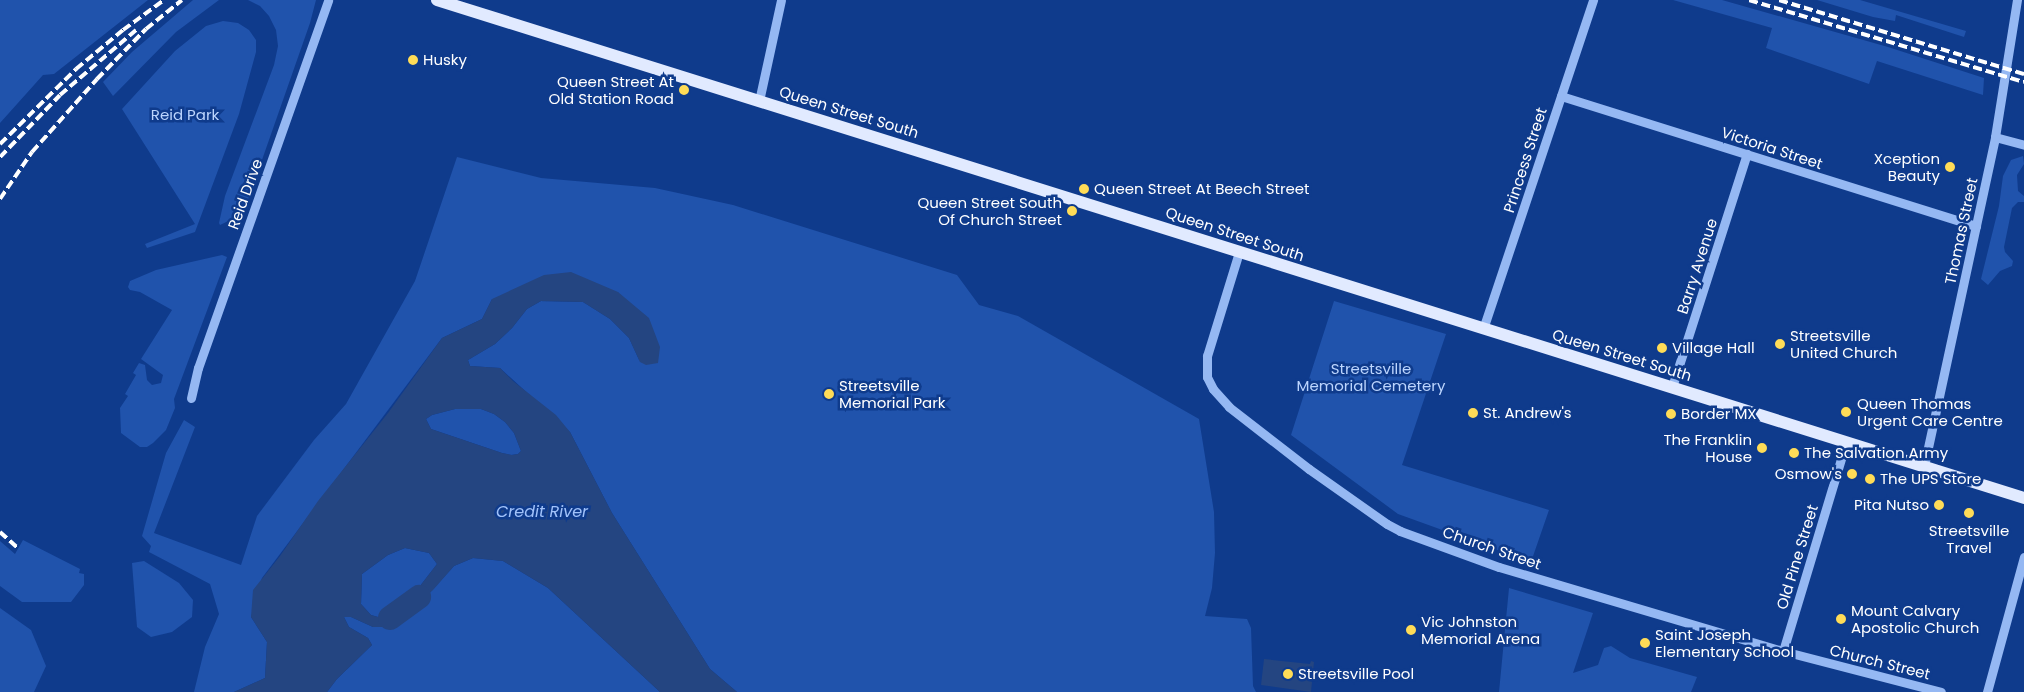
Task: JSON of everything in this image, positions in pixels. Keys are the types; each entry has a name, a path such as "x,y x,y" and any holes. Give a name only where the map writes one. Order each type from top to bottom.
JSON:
{"main road":[{"name":"Queen Street South","path":"437,0 2024,498"}],"street":[{"name":"Reid Drive","path":"191,398 198,368 328,0"},
{"path":"759,101 781,0"},
{"name":"Princess Street","path":"1484,329 1593,0"},
{"name":"Thomas Street","path":"1924,466 1995,137 2017,0"},
{"name":"Victoria Street","path":"1561,96 1976,226"},
{"path":"1995,137 2024,145"},
{"name":"Barry Avenue","path":"1672,387 1747,154"},
{"name":"Church Street","path":"1239,252 1207,356 1207,377 1220,400 1309,469 1400,531 1499,567 1783,651 1941,692"},
{"name":"Old Pine Street","path":"1783,651 1846,442"},
{"path":"1987,692 2024,557"}],"green space":[{"path":"0,0 148,0 54,74 43,75 0,123"},
{"path":"193,0 219,0 176,32 113,96 103,82 132,52"},
{"path":"248,0 316,0 310,23 243,214 220,225 225,196 274,65 278,46 276,30 269,16 260,6"},
{"path":"1673,0 1722,0 1888,47 1984,78 1983,95 1877,61 1869,84 1766,48 1772,28"},
{"path":"1817,0 1860,0 1966,31 1964,37 1896,15 1895,21 1873,17"},
{"name":"Reid Park","path":"223,21 238,23 249,30 256,40 256,52 239,114 195,232 147,248 145,244 195,224 122,109 175,51 206,26"},
{"path":"2023,156 2024,164 2017,175 2018,191 2024,196 2024,202 2018,202 2012,208 2004,247 2005,252 2013,261 2012,266 2000,271 1988,285 1981,279 1999,206 2003,176 2011,160"},
{"path":"457,157 541,178 655,188 733,205 957,275 979,305 1018,316 1199,419 1214,512 1215,553 1212,588 1205,616 1247,619 1251,628 1253,686 1256,692 737,692 710,669 612,513 570,432 500,368 470,366 468,360 495,344 512,328 527,309 541,301 583,302 610,319 629,338 640,362 618,292 492,299 482,319 442,338 262,578 251,617 267,642 265,678 234,692 194,692 205,647 219,614 210,584 149,552 151,546 142,536 166,453 184,420 195,427 154,533 241,565 257,516 314,440 346,404 415,281"},
{"path":"222,255 227,257 174,399 175,408 166,430 147,447 140,447 121,433 120,408 128,396 125,394 136,375 133,373 139,363 145,365 147,380 152,385 161,383 163,375 141,359 172,310 140,292 130,290 128,287 130,281 156,270"},
{"name":"Streetsville Memorial Cemetery","path":"1334,301 1446,334 1402,465 1549,510 1531,562 1398,514 1291,435"},
{"path":"455,409 481,409 494,414 505,422 514,433 521,451 518,454 511,455 502,453 431,429 426,419 432,415"},
{"path":"23,540 80,569 79,573 84,574 84,585 71,602 22,602 0,586 0,541 15,554"},
{"path":"405,548 429,553 437,564 420,586 425,598 454,566 473,558 503,561 548,588 660,692 327,692 337,679 372,645 368,638 349,627 344,617 351,617 373,627 389,616 378,617 371,615 361,604 362,574 388,555"},
{"path":"144,561 179,583 193,600 192,617 172,632 151,637 137,627 132,563"},
{"path":"1509,588 1593,613 1573,673 1598,665 1604,648 1611,646 1630,658 1697,677 1691,692 1499,692"},
{"path":"0,608 31,630 46,666 34,692 0,692"}],"water":[{"name":"Credit River","path":"571,272 618,292 649,318 660,347 658,363 646,365 640,362 629,338 610,319 583,302 541,301 527,309 512,328 495,344 468,360 470,366 500,368 513,381 556,415 570,432 612,513 710,669 737,692 660,692 548,588 503,561 473,558 454,566 433,590 420,601 417,594 420,586 437,564 429,553 405,548 388,555 362,574 361,604 371,615 378,617 390,616 391,622 382,627 373,627 351,617 344,617 349,627 368,638 372,645 337,679 327,692 234,692 265,678 267,642 251,617 253,590 280,556 318,501 388,413 442,338 482,319 492,299 544,275","holes":["455,409 481,409 494,414 505,422 514,433 521,451 518,454 502,453 431,429 426,419 432,415"]},
{"name":"Streetsville Pool","path":"1264,659 1310,664 1311,661 1314,662 1311,692 1261,685"}],"waterway":[{"name":"Credit River","path":"390,618 419,597"}],"railway":[{"path":"0,144 76,69 123,30 164,0"},
{"path":"0,199 32,152 97,79 146,29 182,0"},
{"path":"1749,0 2024,82"},
{"path":"1779,0 2024,74"},
{"path":"0,157 60,95 136,30"},
{"path":"0,532 18,548"}],"place":[{"name":"Husky","path":"413,60"},
{"name":"Queen Street At Old Station Road","path":"684,90"},
{"name":"Xception Beauty","path":"1950,167"},
{"name":"Queen Street At Beech Street","path":"1084,189"},
{"name":"Queen Street South Of Church Street","path":"1072,211"},
{"name":"Streetsville United Church","path":"1780,344"},
{"name":"Village Hall","path":"1662,348"},
{"name":"Streetsville Memorial Park","path":"829,394"},
{"name":"Queen Thomas Urgent Care Centre","path":"1846,412"},
{"name":"St. Andrew's","path":"1473,413"},
{"name":"Border MX","path":"1671,414"},
{"name":"The Franklin House","path":"1762,448"},
{"name":"The Salvation Army","path":"1794,453"},
{"name":"Osmow's","path":"1852,474"},
{"name":"The UPS Store","path":"1870,479"},
{"name":"Pita Nutso","path":"1939,505"},
{"name":"Streetsville Travel","path":"1969,513"},
{"name":"Mount Calvary Apostolic Church","path":"1841,619"},
{"name":"Vic Johnston Memorial Arena","path":"1411,630"},
{"name":"Saint Joseph Elementary School","path":"1645,643"},
{"name":"Streetsville Pool","path":"1288,674"}]}
